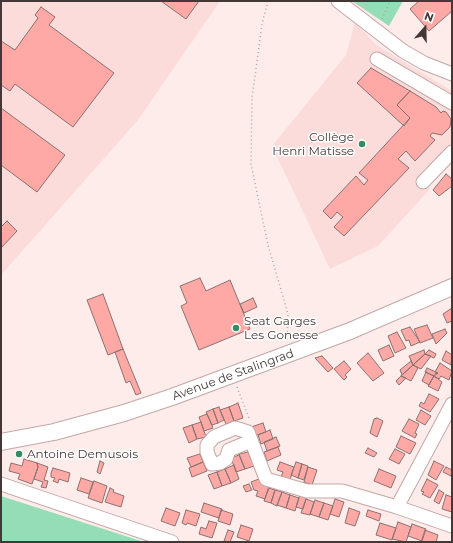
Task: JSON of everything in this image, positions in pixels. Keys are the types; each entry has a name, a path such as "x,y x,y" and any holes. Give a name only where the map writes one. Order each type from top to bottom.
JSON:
{"main road":[{"name":"Avenue de Stalingrad","path":"1,442 54,432 124,413 233,376 350,331 452,287"},
{"name":"Avenue de Stalingrad","path":"1,452 54,432"}],"street":[{"path":"338,1 403,51 424,63 452,74"},
{"path":"377,59 452,103"},
{"path":"423,182 452,152"},
{"path":"398,507 452,404"},
{"path":"248,436 266,479 307,491 342,491 398,507 452,526"},
{"path":"1,484 172,542"}],"path":[{"path":"268,1 262,24 252,98 251,164 268,245 288,314 286,355"},
{"path":"233,376 249,418 248,436"}],"shaded area":[{"path":"1,1 220,1 138,120 1,275"},
{"name":"Collège Henri Matisse","path":"355,22 375,44 452,91 452,143 419,177 430,189 378,246 330,269 272,146 346,55"}],"green space":[{"path":"352,1 403,1 389,26"},
{"path":"1,496 144,542 1,542"}],"building":[{"path":"161,1 199,1 186,19"},
{"path":"419,1 452,1 452,11 429,31 410,9"},
{"path":"41,7 55,17 49,25 114,73 73,127 15,84 10,91 1,85 1,41 15,50 38,18 35,15"},
{"path":"371,68 410,91 397,105 410,118 404,126 357,83"},
{"path":"410,91 436,107 441,113 443,111 446,112 451,119 450,127 442,135 432,133 430,136 435,140 415,161 406,151 398,159 409,168 344,236 334,227 343,217 337,212 331,219 323,211 356,176 364,185 368,180 359,173 410,118 397,105"},
{"path":"1,108 65,155 37,192 1,165"},
{"path":"446,174 452,179 452,186 439,196 433,190"},
{"path":"7,221 17,231 1,248 1,227"},
{"path":"200,278 206,291 230,280 250,329 199,350 181,306 187,303 180,286"},
{"path":"103,294 123,349 108,355 87,300"},
{"path":"253,298 257,307 244,313 240,304"},
{"path":"452,308 452,321 447,323 443,314"},
{"path":"427,325 433,338 420,343 414,329"},
{"path":"410,327 420,342 411,346 409,340 406,341 401,330"},
{"path":"445,329 447,333 436,344 432,334"},
{"path":"397,332 406,348 395,353 388,336"},
{"path":"389,345 394,356 383,361 378,350"},
{"path":"123,349 141,393 136,395 130,381 126,383 115,352"},
{"path":"424,350 425,354 413,365 409,356"},
{"path":"429,350 436,354 434,358 425,354"},
{"path":"446,351 452,355 451,365 442,360"},
{"path":"368,353 384,373 373,381 357,363"},
{"path":"425,354 431,356 421,369 413,365"},
{"path":"322,356 333,368 328,372 315,358"},
{"path":"344,361 351,369 345,375 347,377 344,380 334,369"},
{"path":"411,361 413,365 402,375 400,370"},
{"path":"440,363 452,371 449,380 441,376 439,379 434,376 438,373 435,372"},
{"path":"413,365 418,368 411,381 401,376"},
{"path":"427,368 438,373 434,376 425,372"},
{"path":"426,372 434,376 429,385 422,381"},
{"path":"401,376 406,378 399,385 396,381"},
{"path":"434,376 442,382 438,391 428,386"},
{"path":"429,394 439,399 430,412 419,406 421,402 424,404"},
{"path":"238,403 243,418 234,421 229,407"},
{"path":"219,407 224,420 218,423 213,409"},
{"path":"229,407 234,421 226,424 220,410"},
{"path":"213,409 218,423 212,425 206,412"},
{"path":"421,410 431,416 425,425 416,420"},
{"path":"207,414 213,428 204,431 199,417"},
{"path":"377,418 383,421 377,437 370,433 374,419"},
{"path":"409,419 419,424 415,433 417,434 415,438 402,431"},
{"path":"201,422 206,437 197,439 192,425"},
{"path":"263,423 266,432 254,436 251,427"},
{"path":"192,425 197,439 189,443 183,428"},
{"path":"270,430 273,439 261,444 258,435"},
{"path":"401,436 416,443 410,454 396,447"},
{"path":"276,437 280,446 267,451 264,442"},
{"path":"278,447 281,455 267,461 264,452"},
{"path":"368,448 377,453 374,457 365,453"},
{"path":"395,449 405,454 399,464 389,459"},
{"path":"248,452 254,466 245,469 239,454"},
{"path":"200,454 203,462 191,467 187,458"},
{"path":"239,455 245,469 236,472 231,458"},
{"path":"24,459 37,463 38,467 32,484 18,479 20,474 9,471 11,463 22,466"},
{"path":"100,461 104,463 100,474 97,472"},
{"path":"434,461 444,466 436,480 428,475"},
{"path":"203,462 207,471 192,477 189,468"},
{"path":"280,462 294,467 290,480 281,477 283,472 277,470"},
{"path":"296,462 302,464 298,478 291,475"},
{"path":"37,463 48,467 44,480 48,481 46,488 41,487 43,482 34,479 38,467"},
{"path":"302,464 308,466 304,480 298,478"},
{"path":"234,465 239,479 231,483 225,469"},
{"path":"308,467 317,470 312,485 304,482"},
{"path":"446,467 452,470 451,476 443,472"},
{"path":"53,468 70,473 68,482 59,479 58,483 53,481 55,478 51,477 51,473"},
{"path":"225,469 231,483 222,486 217,472"},
{"path":"379,469 396,476 391,488 374,481"},
{"path":"217,472 222,486 214,489 208,475"},
{"path":"81,478 93,482 89,494 77,490"},
{"path":"259,479 261,483 269,486 265,499 256,496 258,491 254,490 251,482"},
{"path":"427,479 438,485 430,498 422,494 424,492 421,491"},
{"path":"94,481 107,486 102,503 88,498"},
{"path":"249,484 252,490 246,492 243,486"},
{"path":"110,488 114,490 113,492 124,496 121,507 105,502"},
{"path":"269,488 275,490 271,503 264,501"},
{"path":"275,490 282,492 277,506 271,503"},
{"path":"439,490 444,493 439,504 434,501"},
{"path":"282,492 290,495 286,508 277,505"},
{"path":"300,494 307,496 303,509 296,507"},
{"path":"290,495 299,498 295,511 286,508"},
{"path":"446,495 452,497 452,512 442,509"},
{"path":"306,499 314,502 310,515 301,513"},
{"path":"335,499 344,502 339,517 330,514"},
{"path":"315,500 324,503 319,517 310,514"},
{"path":"204,503 222,509 219,518 201,512"},
{"path":"324,503 333,506 328,520 319,517"},
{"path":"166,508 180,513 175,526 161,521"},
{"path":"349,508 360,512 355,526 345,523"},
{"path":"186,510 200,514 196,526 182,523"},
{"path":"221,510 233,514 230,525 218,521"},
{"path":"368,510 381,514 379,521 366,516"},
{"path":"209,521 217,523 212,538 199,534 201,527 206,529"},
{"path":"398,522 411,527 406,542 392,539"},
{"path":"380,523 396,528 392,540 376,535"},
{"path":"412,524 426,529 422,541 408,536"},
{"path":"241,525 253,529 249,541 237,537"},
{"path":"228,530 234,532 230,542 224,541"},
{"path":"425,530 438,535 436,542 421,542"}],"place":[{"name":"Collège Henri Matisse","path":"362,144"},
{"name":"Seat Garges Les Gonesse","path":"236,328"},
{"name":"Antoine Demusois","path":"19,454"}]}
